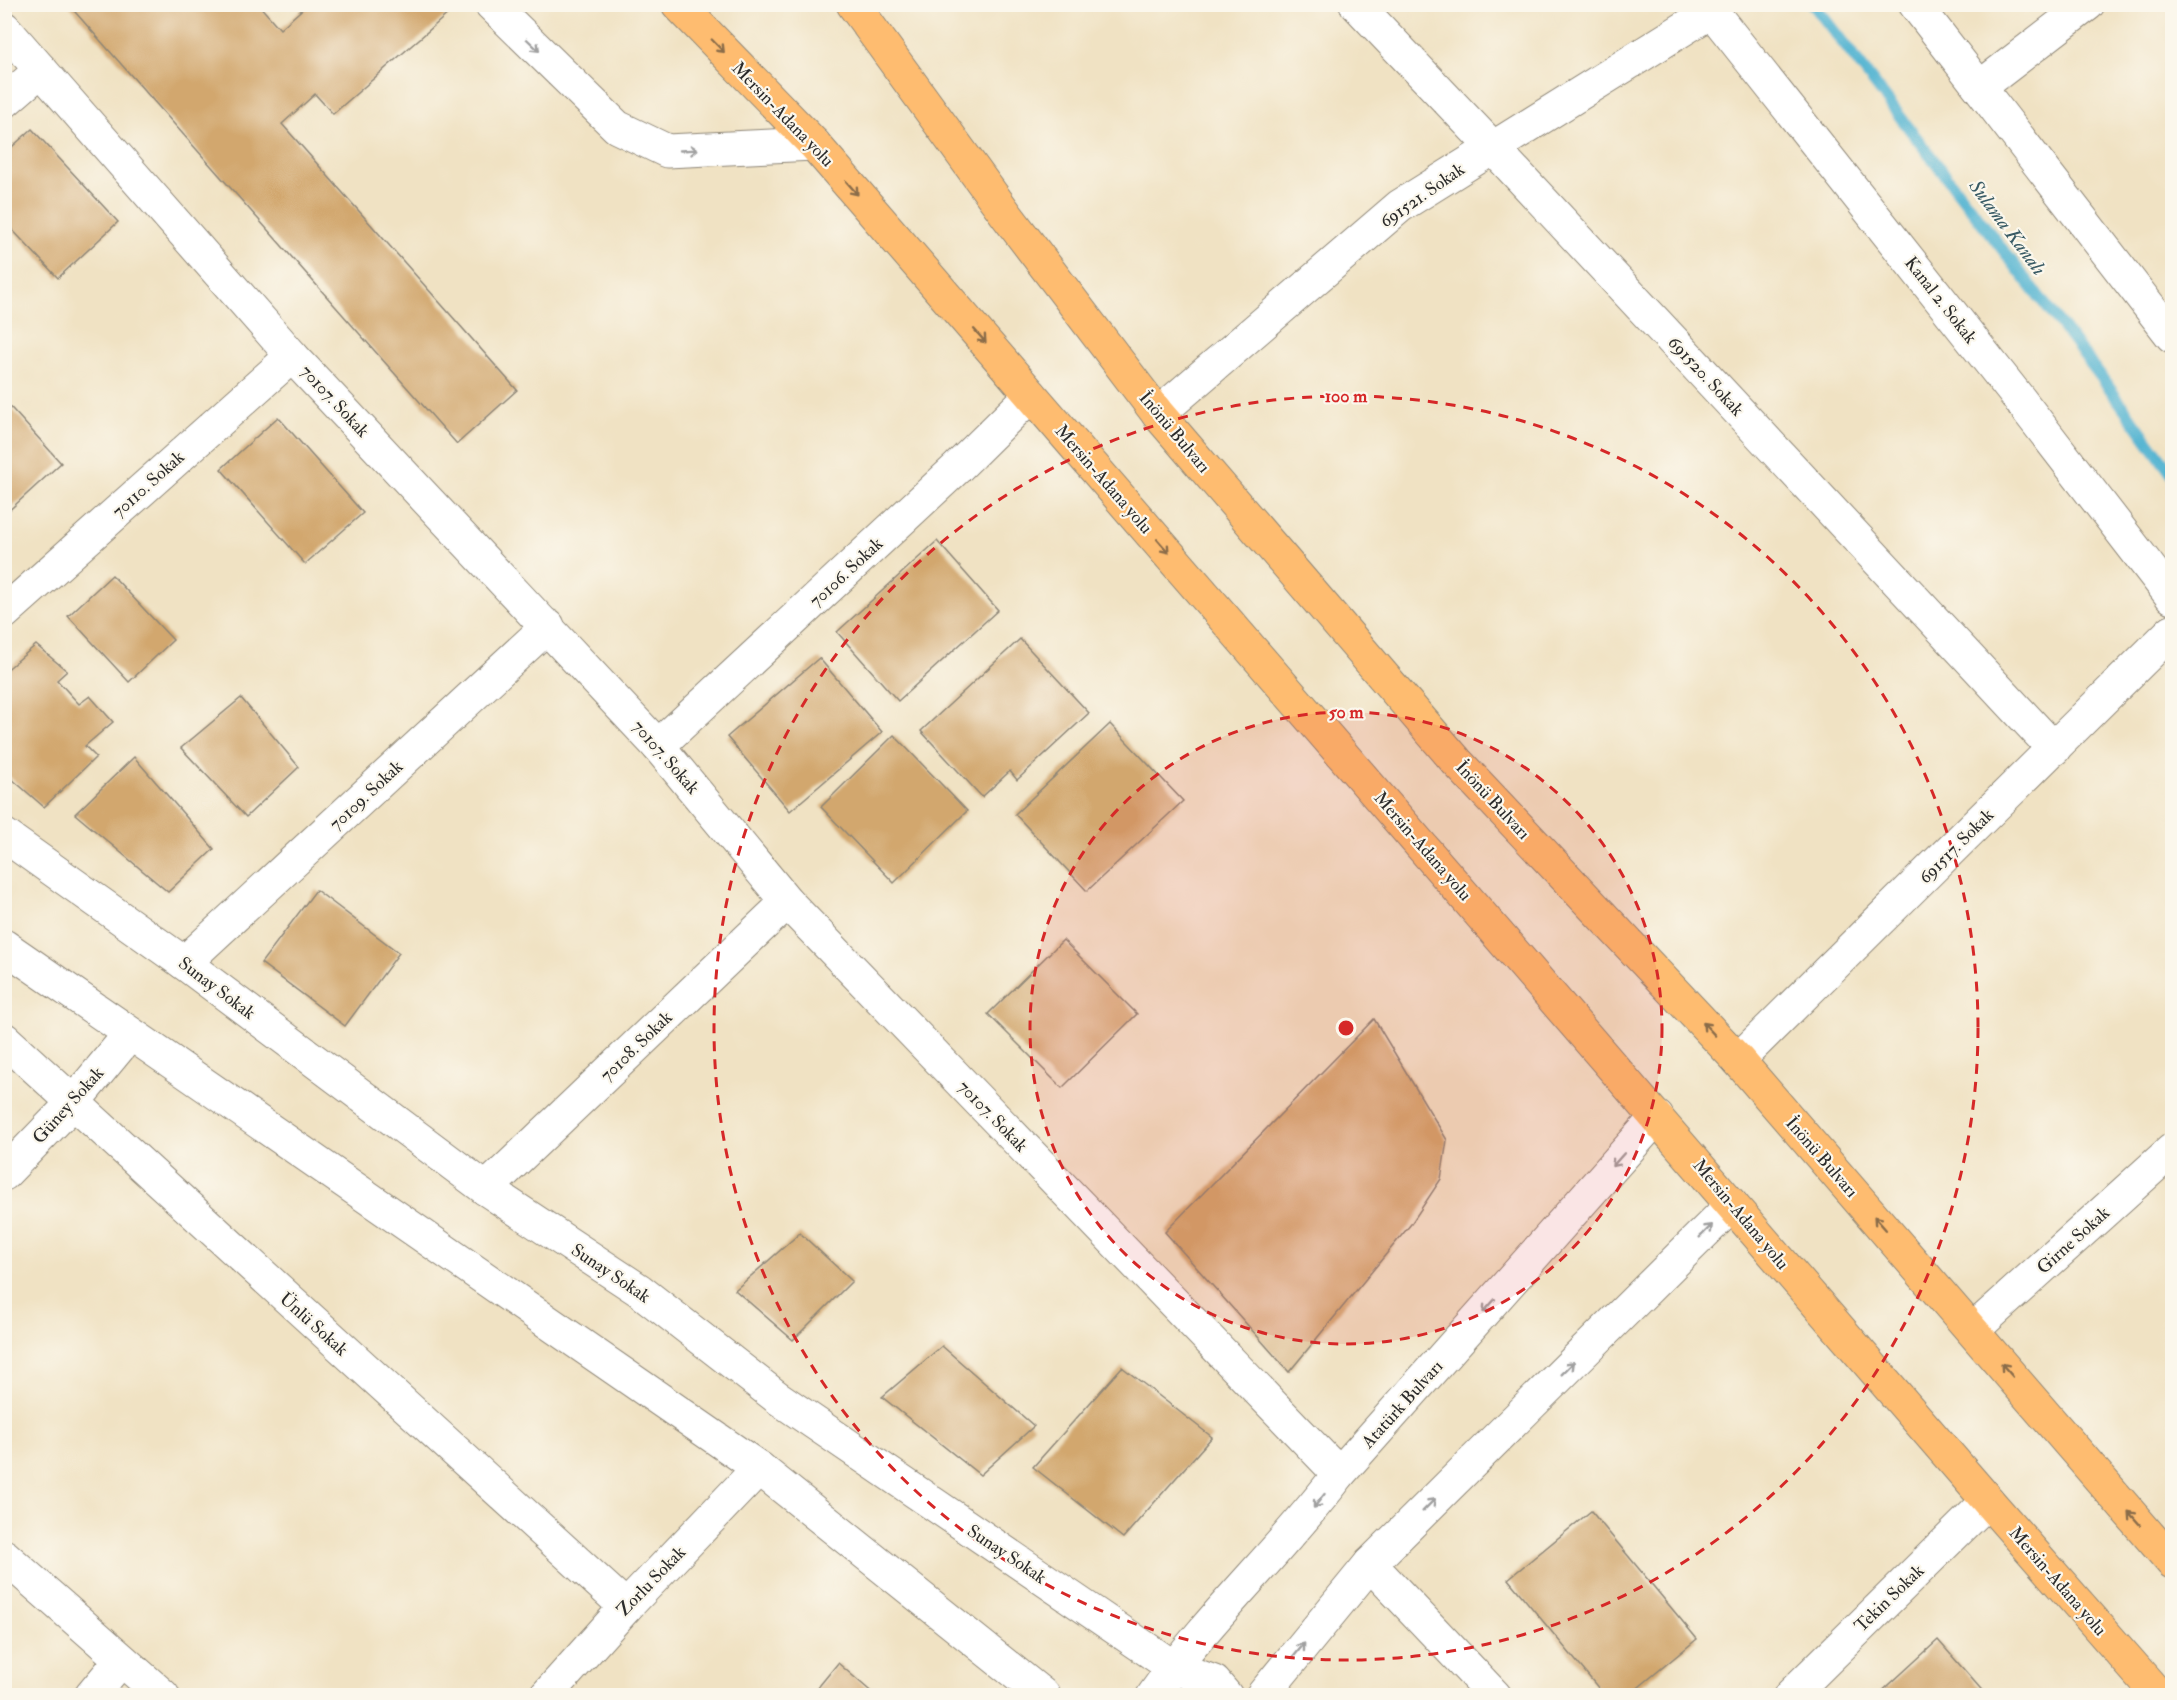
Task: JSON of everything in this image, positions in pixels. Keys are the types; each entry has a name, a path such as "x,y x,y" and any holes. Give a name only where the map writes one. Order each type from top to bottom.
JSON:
{"highway":[{"name":"Mersin-Adana yolu","path":"678,4 814,144 1988,1502 2159,1695"},
{"name":"İnönü Bulvarı","path":"853,4 876,19 1008,217 1158,414 1457,762 1738,1060 2172,1562"}],"street":[{"path":"491,4 617,127 667,151 814,144"},
{"name":"691520. Sokak","path":"1356,4 2054,749"},
{"path":"1915,4 2172,336"},
{"path":"1980,87 2088,4"},
{"name":"691521. Sokak","path":"1158,414 1400,206 1709,8"},
{"name":"Kanal 2. Sokak","path":"1709,8 2020,400 2172,597"},
{"name":"70107. Sokak","path":"4,28 292,356 548,626 658,746 787,902 1340,1474"},
{"path":"4,102 41,70"},
{"name":"70110. Sokak","path":"4,613 292,356"},
{"name":"70106. Sokak","path":"658,746 958,467 1031,394"},
{"name":"70109. Sokak","path":"184,963 548,626"},
{"name":"691517. Sokak","path":"1738,1060 2172,631"},
{"name":"Sunay Sokak","path":"4,835 184,963 486,1189 639,1290 778,1398 1173,1667 1214,1682 1226,1695"},
{"name":"70108. Sokak","path":"486,1189 787,902"},
{"path":"4,946 759,1468 1044,1695"},
{"name":"Güney Sokak","path":"4,1174 72,1104 130,1034"},
{"name":"Ünlü Sokak","path":"4,1040 626,1606"},
{"name":"Atatürk Bulvarı","path":"1153,1695 1173,1667 1309,1514 1340,1474 1657,1117"},
{"name":"Girne Sokak","path":"1973,1330 2172,1150"},
{"path":"1262,1695 1370,1564 1732,1205"},
{"name":"Zorlu Sokak","path":"546,1695 626,1606 759,1468"},
{"name":"Tekin Sokak","path":"1790,1695 1988,1502"},
{"path":"4,1556 163,1695"},
{"path":"1370,1564 1495,1695"},
{"path":"91,1695 121,1660"}],"building":[{"path":"68,4 258,4 280,29 307,5 458,5 333,114 315,94 282,124 517,390 457,444"},
{"path":"32,129 118,222 58,278 4,221 4,154"},
{"path":"4,400 61,463 4,515"},
{"path":"278,417 363,513 305,564 221,469"},
{"path":"937,541 998,610 898,701 837,632"},
{"path":"112,575 173,640 129,682 68,616"},
{"path":"1020,639 1089,713 1017,780 1010,771 982,797 921,731"},
{"path":"36,645 67,671 57,680 79,704 90,696 113,722 85,746 96,757 44,807 4,772 4,672"},
{"path":"819,658 882,732 790,811 727,737"},
{"path":"241,698 299,767 246,817 181,748"},
{"path":"1110,724 1183,801 1087,891 1015,814"},
{"path":"894,735 967,811 894,883 821,807"},
{"path":"134,757 214,849 168,892 75,814"},
{"path":"316,890 399,953 345,1026 261,963"},
{"path":"1063,940 1137,1014 1062,1088 988,1014"},
{"path":"1374,1019 1447,1140 1441,1179 1411,1224 1289,1372 1165,1232"},
{"path":"800,1233 852,1281 793,1340 735,1290"},
{"path":"942,1346 1034,1426 980,1475 882,1397"},
{"path":"1122,1367 1212,1437 1123,1538 1033,1467"},
{"path":"1591,1511 1697,1639 1628,1696 1605,1696 1508,1579"},
{"path":"1938,1640 1987,1696 1877,1696"},
{"path":"838,1663 876,1696 811,1696"}],"waterway":[{"name":"Sulama Kanalı","path":"1813,4 2105,382 2172,474"}]}
